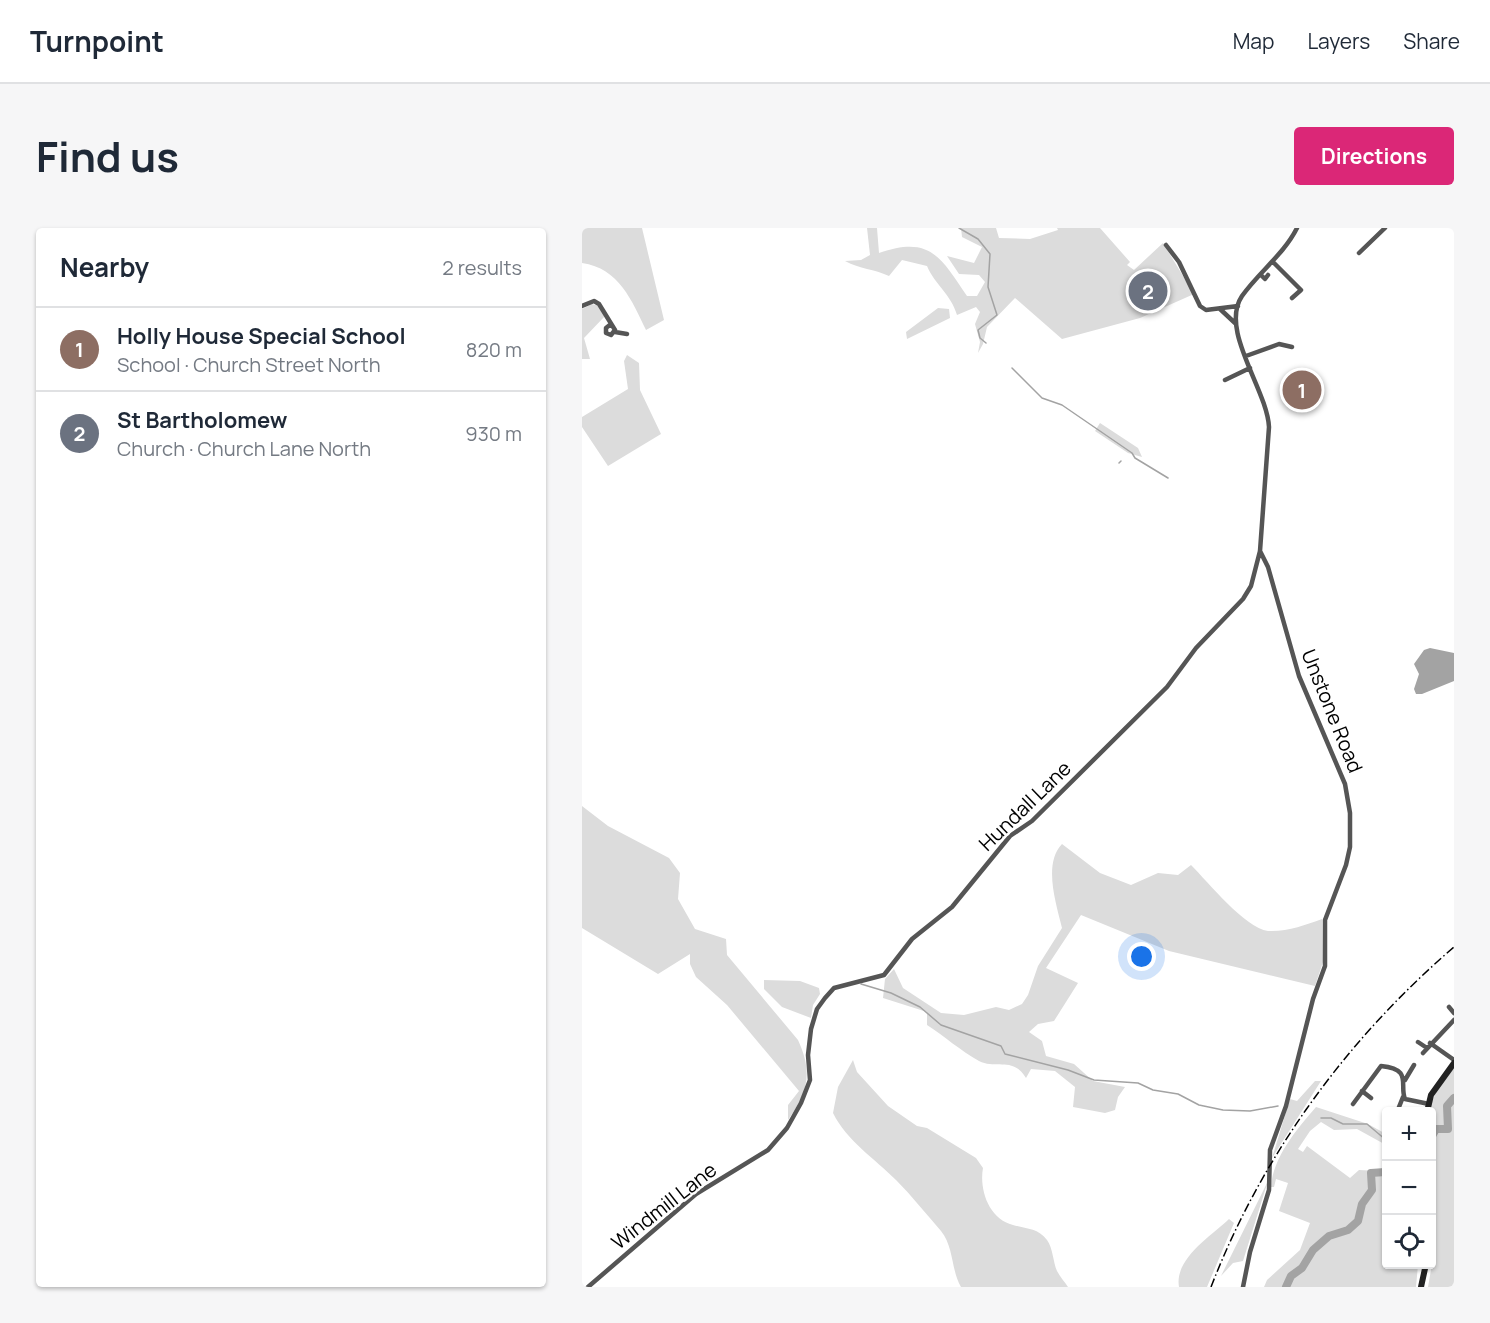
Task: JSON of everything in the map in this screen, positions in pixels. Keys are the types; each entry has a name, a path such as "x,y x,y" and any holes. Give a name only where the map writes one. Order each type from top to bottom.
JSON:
{"main road":[{"path":"1428,1107 1437,1086 1454,1062"},
{"path":"1421,1287 1425,1269"}],"street":[{"path":"1235,323 1241,297 1298,228"},
{"path":"1359,253 1385,228"},
{"path":"1166,245 1179,262 1200,306 1206,310 1238,306"},
{"path":"1273,261 1301,290 1292,298"},
{"path":"1261,275 1265,279 1268,275"},
{"path":"582,306 594,302 599,304 615,332"},
{"path":"1220,309 1235,323"},
{"name":"Hundall Lane","path":"787,1128 801,1103 810,1080 808,1055 811,1029 817,1009 825,998 834,988 884,975 912,939 952,907 1010,836 1032,821 1167,687 1196,648 1243,599 1251,586 1260,551 1269,421 1267,407 1250,368 1235,323"},
{"path":"611,324 606,328 606,333 610,335 615,332 627,334"},
{"path":"1246,356 1279,344 1292,347"},
{"path":"1225,380 1250,368"},
{"name":"Unstone Road","path":"1243,1287 1250,1252 1269,1190 1270,1150 1286,1106 1301,1041 1325,966 1325,920 1346,865 1350,847 1350,813 1346,784 1299,676 1268,567 1260,551"},
{"path":"1449,1007 1454,1013"},
{"path":"1423,1053 1454,1020"},
{"path":"1418,1042 1429,1046 1454,1062"},
{"path":"1399,1107 1405,1080 1413,1065"},
{"path":"1353,1104 1381,1066 1401,1075 1405,1080"},
{"path":"1362,1091 1371,1098"},
{"path":"1403,1097 1429,1104"},
{"name":"Windmill Lane","path":"588,1287 696,1194 768,1150 787,1128"}],"shaded area":[{"path":"582,228 642,228 664,320 646,330 629,297 615,279 595,266 582,263"},
{"path":"867,228 877,228 879,253 911,247 933,254 950,271 967,296 977,296 985,282 979,275 959,274 947,256 974,263 982,247 962,237 961,228 996,228 999,238 1030,239 1058,230 1057,228 1100,228 1130,262 1127,265 1134,270 1163,243 1194,294 1140,318 1062,339 1015,298 987,327 978,353 980,342 975,324 980,312 976,307 957,315 951,301 927,266 902,260 889,276 845,261 861,260 870,255"},
{"path":"592,304 599,306 605,316 584,338 590,359 582,359 582,309"},
{"path":"938,308 949,309 950,318 907,339 906,332"},
{"path":"627,355 639,363 640,390 661,434 608,466 582,427 582,417 628,389 624,361"},
{"path":"1100,423 1138,448 1142,457 1128,453 1095,431"},
{"path":"1430,648 1454,653 1454,681 1422,694 1416,694 1414,689 1419,674 1414,664 1424,650"},
{"path":"582,806 608,826 669,858 680,873 678,899 695,929 726,939 727,955 798,1040 806,1062 806,1082 800,1100 788,1120 788,1105 799,1091 727,1005 696,977 690,964 690,954 658,974 582,928"},
{"path":"1062,844 1100,873 1131,885 1158,873 1178,875 1191,865 1238,913 1259,928 1268,931 1289,929 1322,919 1323,962 1315,986 1169,951 1081,915 1046,968 1078,983 1054,1021 1038,1024 1029,1032 1042,1041 1046,1056 1074,1064 1093,1081 1125,1087 1118,1097 1115,1110 1105,1113 1073,1107 1075,1087 1055,1071 1031,1069 1026,1078 1016,1067 979,1061 927,1025 927,1012 883,998 885,979 894,969 903,988 941,1013 964,1015 996,1007 1009,1010 1022,1004 1028,995 1038,966 1062,928 1054,896 1052,873 1056,852"},
{"path":"764,980 800,981 819,988 820,994 813,1005 811,1018 782,1007 764,989"},
{"path":"853,1060 857,1072 888,1106 917,1126 927,1128 976,1158 983,1168 984,1194 992,1210 1005,1222 1036,1231 1047,1240 1057,1271 1068,1287 961,1287 948,1244 941,1231 896,1180 853,1141 833,1113 838,1087"},
{"path":"1454,1068 1454,1287 1428,1287 1431,1269 1436,1269 1436,1107 1430,1107 1437,1090"},
{"path":"1315,1081 1321,1081 1272,1158 1290,1099 1297,1101"},
{"path":"1316,1107 1368,1124 1382,1132 1382,1143 1357,1129 1334,1130 1321,1122 1310,1131 1298,1149 1303,1152 1307,1146 1350,1178 1359,1170 1379,1171 1382,1168 1382,1269 1418,1269 1416,1287 1264,1287 1267,1280 1300,1250 1310,1223 1279,1211 1288,1183 1276,1179 1274,1187 1271,1187 1276,1165 1294,1134"},
{"path":"1268,1181 1243,1261 1233,1263 1221,1276"},
{"path":"1229,1219 1234,1223 1207,1287 1179,1287 1182,1267 1188,1258"}],"waterway":[{"path":"959,228 978,239 990,254 988,287 997,315 978,330 980,338 986,343"},
{"path":"1012,368 1042,398 1062,405 1132,453 1135,458 1168,478"},
{"path":"861,984 891,993 920,1007 941,1025 1001,1046 1005,1054 1068,1070 1094,1080 1138,1083 1153,1090 1178,1094 1199,1105 1223,1110 1250,1111 1278,1106"},
{"path":"1436,1129 1448,1129 1447,1106 1454,1098"},
{"path":"1321,1118 1331,1118 1343,1124 1367,1124 1382,1137"},
{"path":"1286,1287 1291,1276 1302,1268 1313,1250 1329,1236 1348,1230 1358,1221 1362,1204 1372,1190 1371,1173 1382,1172"}],"railway":[{"path":"1211,1287 1255,1191 1312,1102 1378,1020 1454,947"}],"place":[{"name":"St Bartholomew","path":"1148,291"},
{"name":"Holly House Special School","path":"1302,390"}]}
